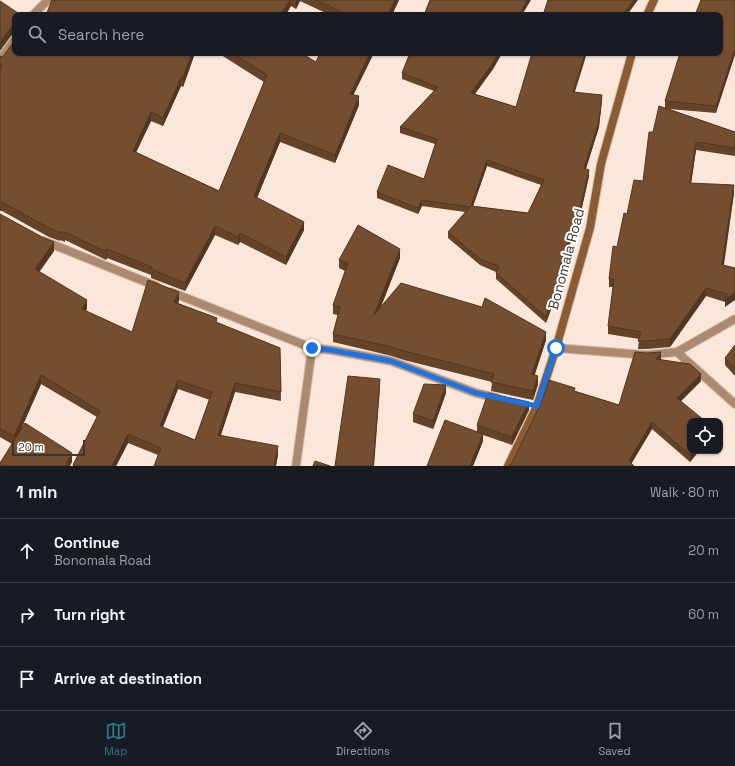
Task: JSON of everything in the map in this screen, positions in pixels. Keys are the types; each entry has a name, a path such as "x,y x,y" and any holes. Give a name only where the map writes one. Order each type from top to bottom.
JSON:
{"street":[{"path":"36,12 48,0"},
{"path":"648,12 654,0"},
{"path":"0,60 12,43"},
{"name":"Bonomala Road","path":"508,466 556,348 590,228 601,164 631,56"},
{"path":"40,239 312,348 391,361 476,393 506,400"},
{"path":"556,348 647,355 676,352 735,319"},
{"path":"296,466 312,348"},
{"path":"676,352 735,404"}],"building":[{"path":"52,0 290,0 282,12 47,12"},
{"path":"316,0 395,0 389,12 340,11"},
{"path":"430,0 527,0 521,12 425,12"},
{"path":"548,0 634,0 624,12 544,12"},
{"path":"701,0 735,0 735,48 716,106 665,101 679,56 723,56 723,12 696,12"},
{"path":"0,1 16,12 12,12 12,26 0,42"},
{"path":"12,44 12,56 191,56 183,78 181,78 163,118 151,112 133,151 219,191 267,75 237,56 306,56 316,62 319,56 369,56 350,94 359,96 335,155 280,133 254,196 304,222 286,257 240,233 238,237 215,226 185,283 151,269 152,267 107,249 106,251 100,249 65,232 65,234 60,231 60,233 0,202 0,70 2,65 0,64 0,56 2,57"},
{"path":"409,56 496,56 471,93 516,107 531,56 584,56 573,92 602,95 599,121 584,168 589,170 580,210 560,266 564,268 546,317 496,273 499,266 480,259 448,232 470,207 422,200 418,208 377,192 388,165 424,179 437,139 400,127 438,87 402,73","holes":["487,160 544,180 528,213 471,206"]},
{"path":"659,106 735,132 735,148 696,142 690,183 734,185 722,265 735,268 735,292 725,299 727,294 706,288 670,339 638,341 641,332 608,326 614,279 609,279 613,246 617,247 624,213 627,214 634,180 643,181 649,132 653,132"},
{"path":"0,214 54,242 35,269 87,300 82,309 132,332 148,280 179,292 174,302 217,318 216,322 280,348 281,392 235,383 218,435 278,446 274,466 154,466 161,448 128,434 112,466 73,465 100,411 41,375 14,436 0,429","holes":["178,380 212,392 195,440 160,426"]},
{"path":"358,225 400,249 374,315 401,283 482,307 485,298 546,332 532,374 538,376 533,391 491,382 494,374 392,347 333,334 340,307 333,305 348,263 339,260"},
{"path":"735,345 735,368 725,358"},
{"path":"635,352 661,352 656,359 690,364 701,374 677,398 701,418 687,418 687,452 652,422 629,461 634,466 509,466 513,461 542,401 549,380 575,388 574,391 619,405"},
{"path":"348,376 380,379 373,466 335,466"},
{"path":"424,384 446,385 433,421 413,414"},
{"path":"488,393 529,402 512,437 477,425"},
{"path":"445,420 483,434 470,466 427,466"},
{"path":"25,423 72,453 65,466 0,466 0,463"},
{"path":"315,461 330,466 313,466"}],"route":[{"path":"312,348 391,361 476,393 537,406 556,348"}]}
